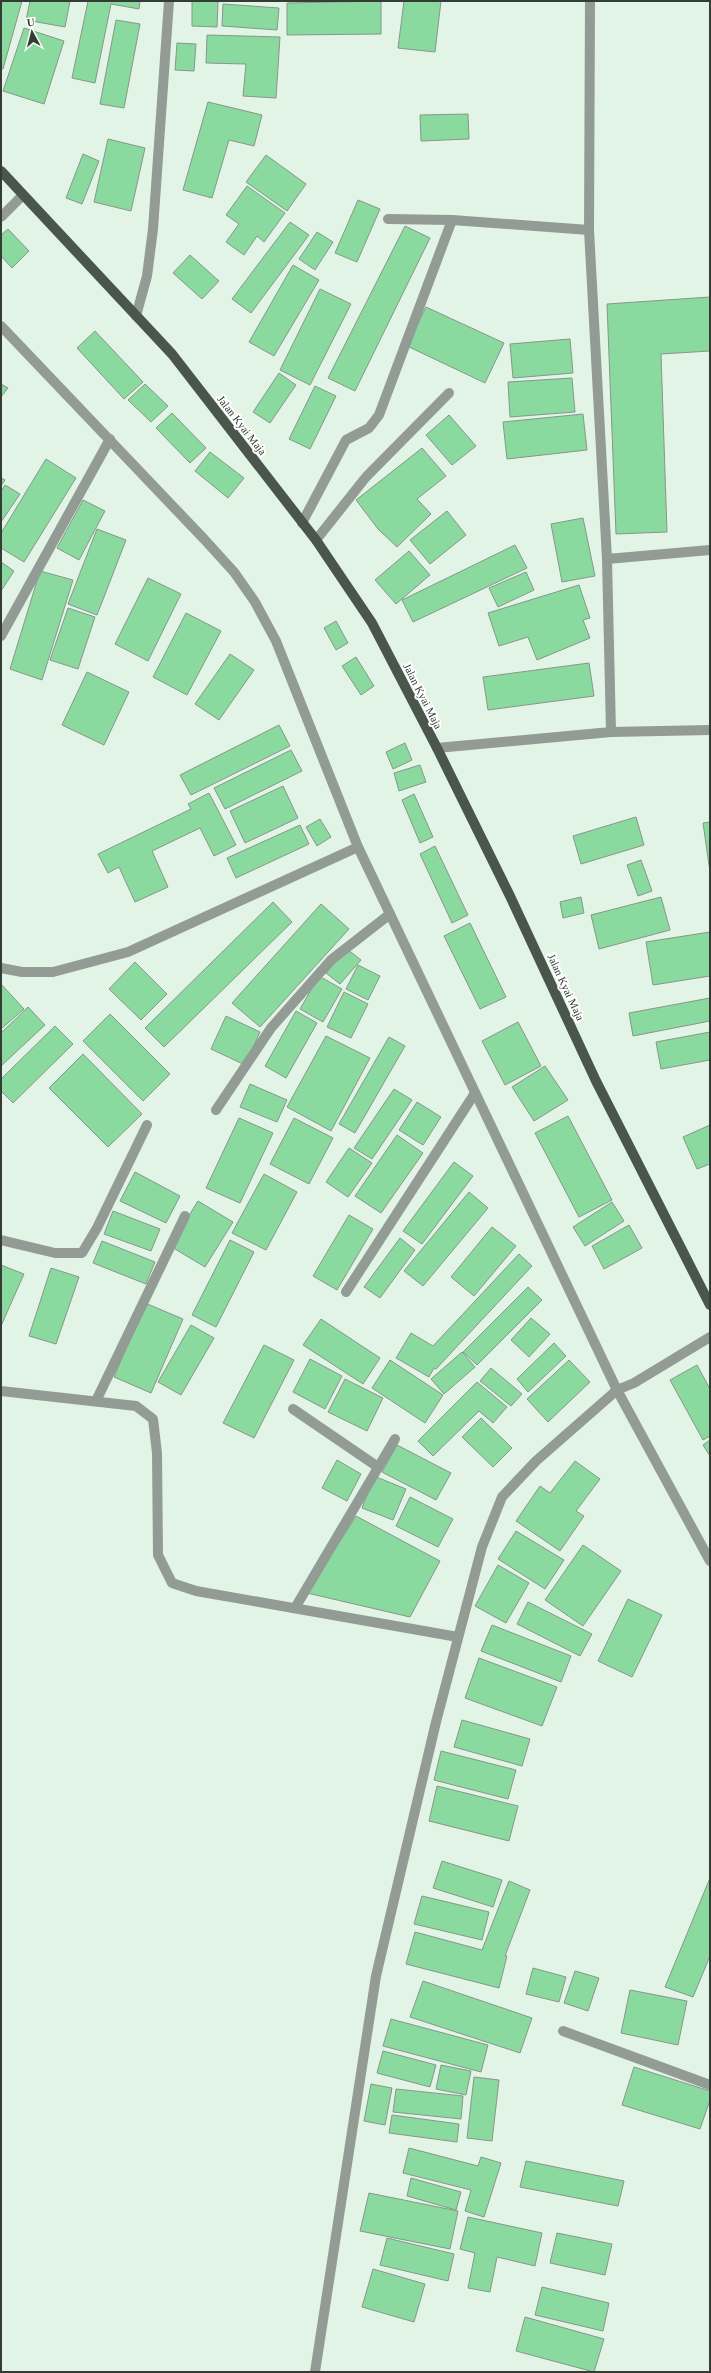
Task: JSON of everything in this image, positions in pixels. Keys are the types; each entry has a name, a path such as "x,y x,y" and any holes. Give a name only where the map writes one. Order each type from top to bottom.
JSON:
{"main road":[{"name":"Jalan Kyai Maja","path":"1,171 172,354 316,540 372,623 437,748 510,896 596,1081 710,1305"}],"street":[{"path":"136,316 147,276 153,229 169,1"},
{"path":"590,1 589,230 607,559 612,732"},
{"path":"1,216 23,195"},
{"path":"388,219 452,220 589,230"},
{"path":"302,523 346,440 369,428 378,415 452,220"},
{"path":"1,326 110,439 234,572 255,602 276,641 294,683 358,847 617,1390 710,1561"},
{"path":"316,540 366,477 449,393"},
{"path":"1,636 110,439"},
{"path":"607,559 710,550"},
{"path":"437,748 612,732 710,730"},
{"path":"1,968 22,972 53,972 128,952 358,847"},
{"path":"216,1110 271,1028 331,960 390,914"},
{"path":"346,1292 475,1093"},
{"path":"1,1240 55,1253 82,1253 97,1228 147,1125"},
{"path":"96,1401 184,1216"},
{"path":"315,2372 376,1976 436,1722 482,1547 502,1497 536,1461 617,1390 634,1383 663,1363 710,1337"},
{"path":"1,1391 136,1406 153,1419 157,1453 158,1555 172,1583 196,1591 458,1637"},
{"path":"292,1409 378,1467"},
{"path":"295,1608 395,1439"},
{"path":"563,2031 710,2085"}],"building":[{"path":"1,1 22,1 3,69 1,68"},
{"path":"30,1 70,1 65,27 26,20"},
{"path":"88,1 140,1 139,9 111,4 95,83 72,78"},
{"path":"192,1 218,1 217,27 192,26"},
{"path":"381,1 381,34 287,35 287,3"},
{"path":"404,1 441,1 435,52 398,48"},
{"path":"223,4 279,8 277,30 222,26"},
{"path":"116,20 140,24 124,108 100,104"},
{"path":"24,28 64,41 44,104 3,91"},
{"path":"207,35 280,37 276,98 243,96 246,64 206,63"},
{"path":"177,43 196,44 194,71 175,70"},
{"path":"208,102 262,115 254,146 229,140 212,198 183,190"},
{"path":"468,114 469,139 421,141 420,115"},
{"path":"108,139 145,148 131,211 94,202"},
{"path":"83,154 99,161 82,204 66,198"},
{"path":"266,155 306,184 287,211 246,182"},
{"path":"247,186 285,213 264,242 257,236 244,255 226,242 239,224 226,215"},
{"path":"358,200 380,209 357,262 335,253"},
{"path":"290,222 309,235 251,313 232,299"},
{"path":"405,226 430,238 355,391 328,378"},
{"path":"8,229 29,251 12,268 1,256 1,235"},
{"path":"317,232 333,242 315,270 299,259"},
{"path":"190,255 219,281 202,299 173,273"},
{"path":"293,265 319,280 274,356 249,342"},
{"path":"320,289 351,304 310,385 280,370"},
{"path":"710,297 710,351 661,354 667,532 616,534 607,304"},
{"path":"426,307 504,343 485,383 407,346"},
{"path":"95,331 143,382 124,399 77,348"},
{"path":"570,339 573,373 513,378 510,344"},
{"path":"279,373 296,385 270,423 253,412"},
{"path":"572,378 575,412 510,417 508,382"},
{"path":"1,384 8,388 1,397"},
{"path":"145,384 168,406 151,422 128,400"},
{"path":"315,386 336,396 310,449 289,439"},
{"path":"172,413 206,448 190,463 156,428"},
{"path":"583,414 587,450 507,459 503,422"},
{"path":"449,415 476,446 452,465 426,435"},
{"path":"422,448 446,476 417,499 431,514 397,547 378,529 356,500"},
{"path":"210,452 244,478 228,498 195,471"},
{"path":"46,459 76,478 24,562 1,548 1,533"},
{"path":"1,478 5,480 1,486"},
{"path":"5,485 20,494 1,522 1,491"},
{"path":"83,500 105,511 79,560 57,548"},
{"path":"447,511 466,535 430,564 410,540"},
{"path":"583,518 595,576 562,582 551,524"},
{"path":"97,529 126,540 97,615 68,604"},
{"path":"515,545 527,568 413,622 402,600"},
{"path":"409,551 430,575 396,604 375,580"},
{"path":"1,562 14,571 1,591"},
{"path":"40,571 73,580 42,680 10,669"},
{"path":"526,572 534,590 498,607 489,588"},
{"path":"148,578 181,594 148,661 115,644"},
{"path":"579,585 590,618 583,620 590,638 537,660 528,637 499,646 488,613"},
{"path":"68,608 95,617 78,669 50,660"},
{"path":"186,613 221,631 187,695 153,677"},
{"path":"336,621 348,643 336,650 324,628"},
{"path":"230,654 254,670 219,720 195,704"},
{"path":"356,657 374,686 361,695 342,666"},
{"path":"589,663 594,696 488,710 483,677"},
{"path":"87,672 129,692 104,745 62,725"},
{"path":"279,725 290,746 191,795 180,775"},
{"path":"405,743 412,760 393,769 386,752"},
{"path":"291,750 302,771 225,809 214,788"},
{"path":"420,765 426,782 399,791 394,773"},
{"path":"283,786 298,818 245,843 230,811"},
{"path":"209,793 236,845 214,856 200,828 152,851 168,887 135,902 119,867 108,873 98,854 191,809 188,804"},
{"path":"414,794 433,837 420,843 402,800"},
{"path":"636,817 644,845 581,864 573,836"},
{"path":"320,819 331,837 317,846 306,827"},
{"path":"710,822 710,872 703,823"},
{"path":"300,825 309,844 236,878 227,858"},
{"path":"435,846 468,915 452,923 420,854"},
{"path":"641,860 652,891 638,896 627,865"},
{"path":"581,897 584,913 563,918 560,902"},
{"path":"661,897 670,930 599,949 591,915"},
{"path":"273,902 292,922 164,1047 145,1028"},
{"path":"321,904 349,929 260,1027 232,1003"},
{"path":"470,923 506,997 480,1009 444,936"},
{"path":"710,932 710,976 653,985 646,942"},
{"path":"347,949 361,960 340,984 326,973"},
{"path":"135,962 167,994 141,1020 109,989"},
{"path":"358,965 380,976 368,1000 346,989"},
{"path":"319,976 342,989 323,1022 300,1009"},
{"path":"1,984 24,1009 1,1029"},
{"path":"344,992 368,1004 351,1038 327,1027"},
{"path":"710,998 710,1021 633,1036 629,1013"},
{"path":"28,1007 45,1025 1,1066 1,1033"},
{"path":"296,1011 317,1023 286,1078 265,1066"},
{"path":"110,1014 170,1074 143,1101 83,1041"},
{"path":"226,1016 260,1032 245,1065 211,1049"},
{"path":"518,1022 541,1066 505,1085 482,1041"},
{"path":"55,1026 73,1044 13,1103 1,1091 1,1079"},
{"path":"710,1032 710,1060 661,1069 656,1042"},
{"path":"326,1036 370,1058 331,1131 287,1107"},
{"path":"389,1037 405,1046 355,1133 339,1124"},
{"path":"83,1054 142,1114 108,1147 49,1088"},
{"path":"545,1066 568,1100 534,1121 512,1087"},
{"path":"250,1084 287,1100 277,1122 240,1107"},
{"path":"394,1089 412,1100 372,1159 354,1148"},
{"path":"417,1102 441,1117 423,1145 399,1130"},
{"path":"568,1116 612,1200 579,1217 535,1133"},
{"path":"239,1118 273,1133 240,1203 206,1188"},
{"path":"294,1118 333,1138 309,1184 270,1164"},
{"path":"710,1125 710,1164 697,1169 683,1137"},
{"path":"397,1135 423,1153 381,1213 355,1196"},
{"path":"349,1148 372,1163 348,1197 326,1182"},
{"path":"454,1162 473,1176 422,1244 403,1231"},
{"path":"135,1172 180,1196 166,1223 120,1201"},
{"path":"264,1174 297,1192 266,1250 232,1233"},
{"path":"469,1192 488,1208 423,1286 404,1271"},
{"path":"198,1201 233,1222 205,1267 170,1246"},
{"path":"612,1202 624,1221 585,1246 573,1227"},
{"path":"113,1211 160,1229 151,1251 104,1234"},
{"path":"349,1215 373,1229 337,1290 313,1276"},
{"path":"629,1225 642,1248 604,1269 592,1246"},
{"path":"492,1227 516,1246 474,1296 451,1277"},
{"path":"400,1238 415,1250 380,1298 364,1287"},
{"path":"230,1240 254,1252 216,1327 192,1315"},
{"path":"102,1241 155,1262 146,1284 93,1263"},
{"path":"519,1254 532,1266 436,1369 434,1368 429,1377 396,1358 411,1333 433,1346"},
{"path":"1,1265 24,1274 1,1326"},
{"path":"51,1268 79,1277 56,1344 29,1336"},
{"path":"528,1287 542,1300 477,1365 463,1352"},
{"path":"145,1303 183,1319 151,1393 114,1377"},
{"path":"531,1318 550,1334 529,1357 511,1340"},
{"path":"321,1319 380,1358 363,1384 303,1345"},
{"path":"191,1325 214,1338 181,1395 158,1382"},
{"path":"554,1343 566,1356 528,1392 517,1379"},
{"path":"264,1345 294,1360 254,1438 223,1423"},
{"path":"462,1352 475,1367 444,1394 431,1379"},
{"path":"310,1359 342,1376 325,1409 293,1392"},
{"path":"390,1360 443,1395 425,1423 372,1388"},
{"path":"569,1360 590,1382 548,1422 527,1399"},
{"path":"697,1365 710,1389 710,1436 703,1440 670,1380"},
{"path":"491,1368 522,1394 511,1406 480,1381"},
{"path":"345,1379 383,1398 367,1431 328,1412"},
{"path":"477,1382 507,1407 493,1423 479,1411 433,1456 418,1441"},
{"path":"481,1418 512,1448 493,1467 462,1437"},
{"path":"710,1440 710,1456 703,1445"},
{"path":"397,1445 451,1473 436,1500 382,1472"},
{"path":"337,1460 361,1474 347,1501 322,1488"},
{"path":"575,1461 600,1479 576,1511 584,1516 560,1551 516,1521 540,1486 550,1493"},
{"path":"374,1476 406,1489 393,1520 362,1508"},
{"path":"410,1497 453,1519 438,1547 396,1526"},
{"path":"356,1516 440,1561 410,1617 307,1593"},
{"path":"516,1531 564,1560 545,1589 498,1559"},
{"path":"583,1545 621,1571 583,1626 545,1600"},
{"path":"498,1565 529,1583 506,1623 475,1606"},
{"path":"628,1599 662,1615 632,1677 598,1661"},
{"path":"528,1602 592,1634 580,1656 517,1624"},
{"path":"492,1625 571,1656 561,1682 481,1651"},
{"path":"479,1658 557,1687 542,1726 465,1698"},
{"path":"462,1720 530,1739 522,1766 454,1747"},
{"path":"441,1751 516,1770 508,1799 434,1780"},
{"path":"437,1786 518,1806 509,1841 429,1821"},
{"path":"442,1861 502,1880 493,1907 433,1888"},
{"path":"710,1878 710,1956 693,1997 665,1987"},
{"path":"509,1881 530,1890 505,1956 507,1956 499,1988 406,1964 415,1932 482,1950"},
{"path":"422,1896 489,1912 482,1940 414,1924"},
{"path":"533,1968 566,1977 559,2002 526,1994"},
{"path":"575,1971 599,1978 588,2011 564,2003"},
{"path":"423,1981 532,2018 520,2053 410,2017"},
{"path":"630,1990 687,2001 678,2045 621,2033"},
{"path":"391,2019 488,2045 481,2072 383,2046"},
{"path":"383,2051 436,2065 430,2087 377,2073"},
{"path":"441,2065 471,2071 466,2095 436,2089"},
{"path":"634,2067 710,2091 710,2100 700,2129 622,2105"},
{"path":"474,2077 499,2080 492,2141 467,2138"},
{"path":"371,2084 392,2088 385,2125 364,2121"},
{"path":"396,2089 463,2096 461,2119 393,2112"},
{"path":"392,2115 459,2124 457,2142 389,2133"},
{"path":"409,2148 478,2166 481,2157 501,2163 484,2217 465,2211 471,2190 403,2173"},
{"path":"526,2161 624,2181 618,2206 520,2187"},
{"path":"411,2178 461,2192 456,2210 407,2196"},
{"path":"369,2193 458,2211 450,2249 360,2231"},
{"path":"468,2217 542,2233 535,2266 497,2257 490,2292 468,2288 475,2253 460,2249"},
{"path":"557,2233 612,2244 605,2275 550,2263"},
{"path":"387,2238 454,2254 448,2281 380,2265"},
{"path":"373,2269 425,2284 414,2322 362,2307"},
{"path":"542,2287 609,2303 603,2331 535,2315"},
{"path":"525,2317 604,2339 594,2372 516,2351"}]}
